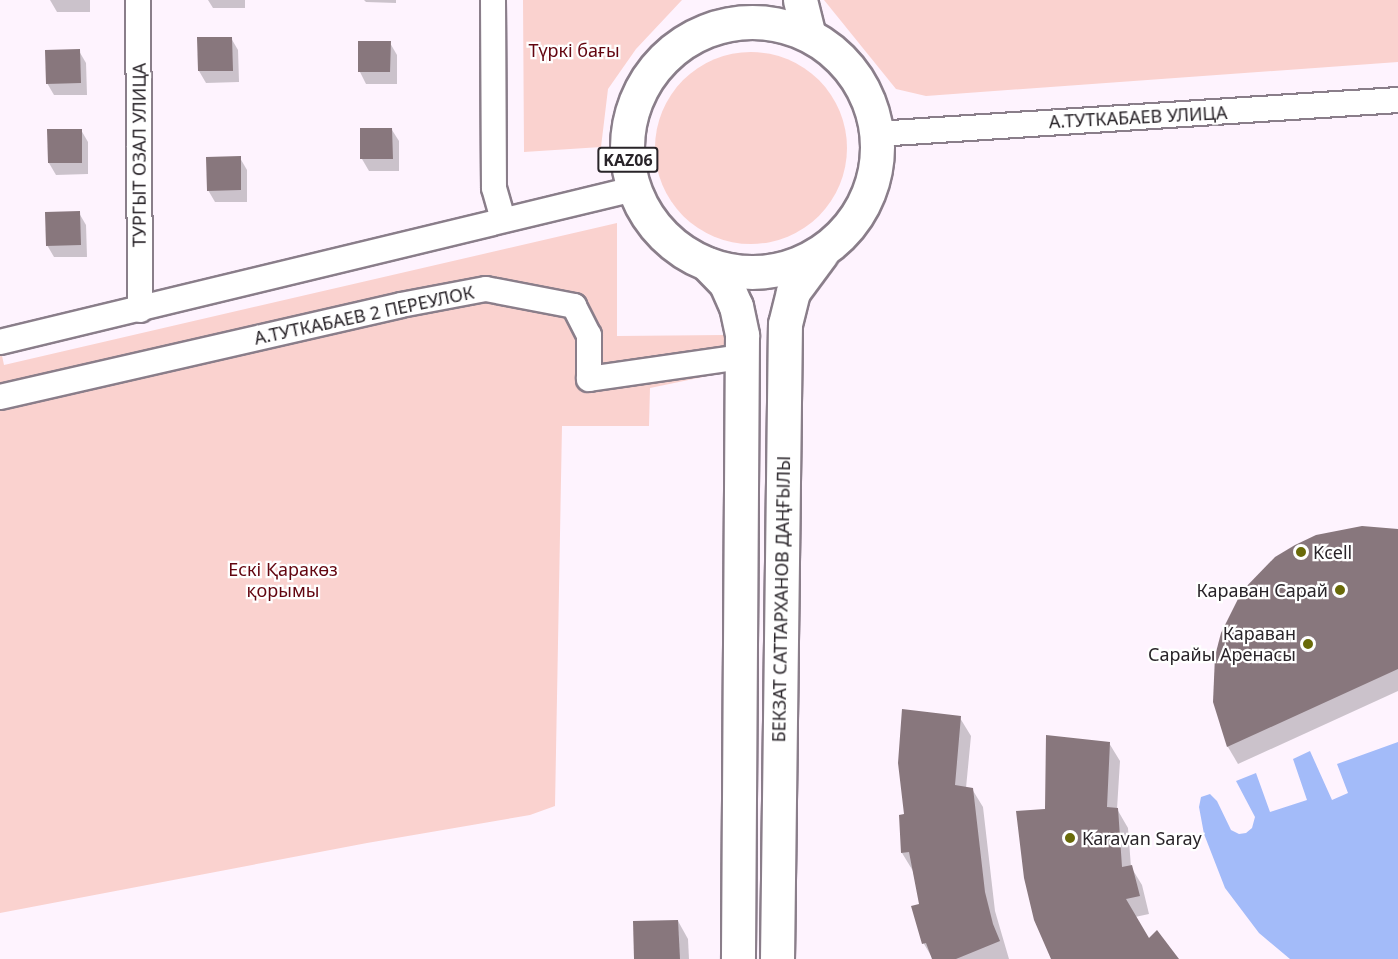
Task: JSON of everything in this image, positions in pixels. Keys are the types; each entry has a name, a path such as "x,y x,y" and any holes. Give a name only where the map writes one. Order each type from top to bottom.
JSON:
{"main road":[{"path":"800,0 809,35"},
{"name":"KАZ06","path":"730,12 809,35 827,46 856,75 866,93 877,134 876,172 863,208 852,224 824,251 798,264 770,272 727,270 707,264 670,242 655,226 634,189 627,147 634,104 655,67 687,39 730,12"},
{"name":"БЕКЗАТ САТТАРХАНОВ ДАҢҒЫЛЫ","path":"777,959 785,324 793,292 824,251"},
{"name":"KАZ06","path":"707,264 726,284 736,306 742,335 738,959"}],"street":[{"name":"ТУРГЫТ ОЗАЛ УЛИЦА","path":"138,0 140,310"},
{"path":"493,0 494,188 503,220"},
{"name":"А.ТУТКАБАЕВ УЛИЦА","path":"877,134 1398,100"},
{"path":"0,342 634,189"},
{"name":"А.ТУТКАБАЕВ 2 ПЕРЕУЛОК","path":"0,397 401,304 486,289 574,306 589,335 589,379 742,357"}],"green space":[{"name":"Түркі бағы","path":"523,0 682,0 636,49 608,89 601,147 524,152"},
{"path":"824,0 1398,0 1398,62 926,96 896,89"},
{"path":"742,52 760,52 788,59 805,68 819,80 831,94 840,111 847,148 840,185 831,202 819,216 805,228 788,237 760,244 742,244 714,237 697,228 671,202 659,176 655,157 655,139 662,111 671,94 697,68 723,56"},
{"name":"Ескі Қаракөз қорымы","path":"617,223 617,336 725,335 727,372 650,388 649,426 562,426 555,806 530,815 367,843 0,913 0,346 4,365"}],"water":[{"path":"1398,742 1398,959 1290,959 1259,933 1225,888 1204,834 1199,807 1201,797 1210,794 1217,801 1231,830 1239,834 1246,833 1252,828 1255,817 1236,781 1256,773 1270,812 1307,800 1293,759 1310,751 1332,800 1348,793 1337,764"}],"building":[{"path":"197,37 232,37 233,71 198,71"},
{"path":"358,41 391,41 390,72 358,72"},
{"path":"80,49 81,83 46,84 45,50"},
{"path":"360,128 392,128 393,159 360,159"},
{"path":"47,129 82,129 82,163 48,163"},
{"path":"241,156 241,190 207,191 206,157"},
{"path":"80,211 81,245 46,246 45,212"},
{"name":"Караван Сарайы Аренасы","path":"1362,526 1398,529 1398,669 1227,747 1213,702 1215,656 1221,633 1242,591 1275,557 1295,545 1316,535"},
{"path":"902,709 961,716 955,785 973,788 985,892 1000,941 956,959 932,959 926,943 922,944 911,906 919,904 909,852 901,853 899,815 904,814 898,763"},
{"name":"Karavan Saray","path":"1046,735 1110,742 1107,807 1118,808 1122,867 1132,865 1140,896 1126,899 1149,938 1157,930 1179,959 1051,959 1034,920 1024,878 1016,811 1045,809"},
{"path":"678,920 680,959 634,959 633,921"}],"place":[{"name":"Kcell","path":"1301,552"},
{"name":"Караван Сарай","path":"1340,590"},
{"name":"Караван Сарайы Аренасы","path":"1308,644"},
{"name":"Karavan Saray","path":"1070,838"}]}
